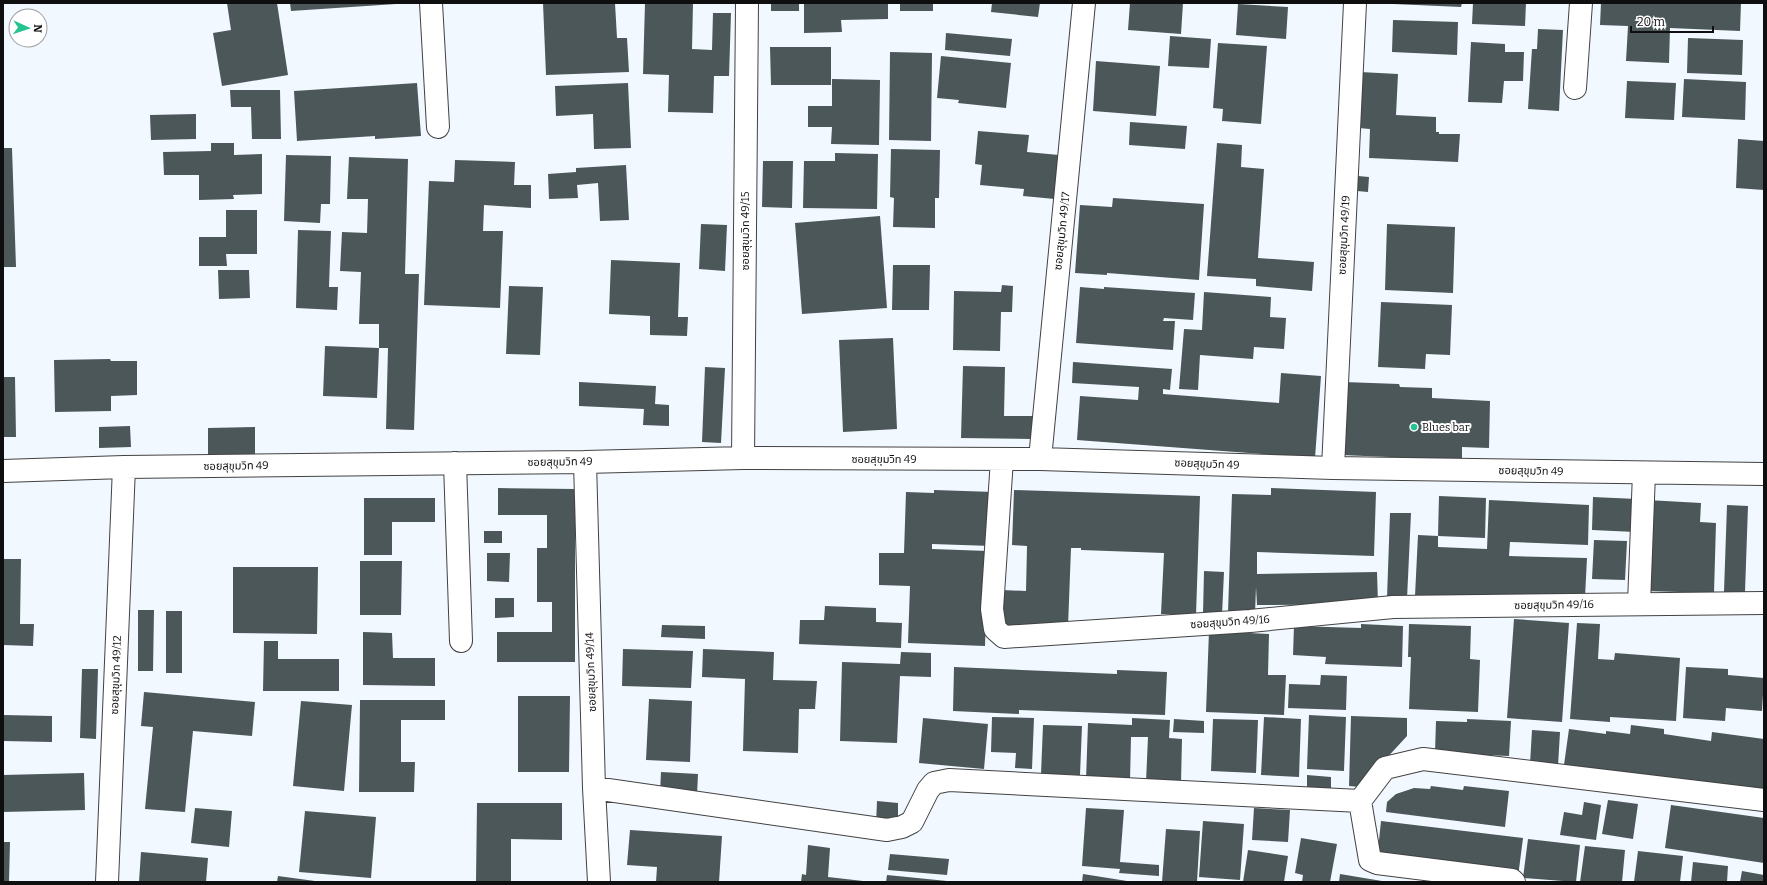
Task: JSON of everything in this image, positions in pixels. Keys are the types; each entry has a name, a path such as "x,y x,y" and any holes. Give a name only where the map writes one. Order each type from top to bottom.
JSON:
{"street":[{"path":"431,3 438,127"},
{"name":"ซอยสุขุมวิท 49/15","path":"743,458 747,3"},
{"name":"ซอยสุขุมวิท 49/17","path":"1040,460 1084,3"},
{"name":"ซอยสุขุมวิท 49/19","path":"1333,468 1354,3"},
{"path":"1575,88 1581,3"},
{"name":"ซอยสุขุมวิท 49","path":"3,471 124,467 585,462 743,458 1002,459 1333,468 1764,474"},
{"name":"ซอยสุขุมวิท 49/16","path":"1002,459 992,609 995,629 1004,637 1250,621 1392,607 1764,603"},
{"name":"ซอยสุขุมวิท 49/14","path":"585,462 594,788 599,882"},
{"path":"455,463 461,641"},
{"name":"ซอยสุขุมวิท 49/12","path":"107,882 124,467"},
{"path":"1639,604 1644,473"},
{"path":"1514,882 1512,880 1377,863 1370,860 1360,801 1385,768 1423,759 1764,800"},
{"path":"594,788 887,830 902,827 912,822 928,790 934,783 949,780 1360,801"}],"building":[{"path":"227,3 277,3 288,75 222,86 213,33 231,30"},
{"path":"290,3 396,3 396,4 291,11"},
{"path":"543,3 615,3 617,38 627,38 629,72 546,75"},
{"path":"645,3 693,3 692,49 712,50 713,13 731,13 729,76 714,76 713,113 668,112 669,75 643,74"},
{"path":"771,3 799,3 799,11 771,11"},
{"path":"804,3 888,3 888,19 841,20 842,32 804,33"},
{"path":"900,3 933,3 933,11 900,11"},
{"path":"992,3 1040,3 1038,17 991,12"},
{"path":"1130,3 1183,3 1181,34 1128,30"},
{"path":"1393,3 1462,3 1461,7"},
{"path":"1473,3 1526,3 1525,26 1472,24"},
{"path":"1601,3 1741,3 1740,31 1670,28 1669,63 1626,61 1628,26 1600,25"},
{"path":"1238,4 1288,7 1286,39 1236,35"},
{"path":"1393,20 1458,22 1457,55 1392,52"},
{"path":"1538,29 1563,30 1559,111 1528,109 1532,49 1537,49"},
{"path":"946,33 1012,39 1010,56 945,50"},
{"path":"1170,36 1211,39 1209,68 1168,66"},
{"path":"1688,38 1743,40 1742,75 1687,73"},
{"path":"1471,42 1505,44 1505,52 1524,52 1523,81 1504,81 1502,103 1468,102"},
{"path":"1218,43 1267,46 1261,124 1222,121 1223,109 1213,108"},
{"path":"770,47 831,47 831,85 771,85"},
{"path":"890,52 932,53 931,141 889,140"},
{"path":"941,56 1011,63 1006,108 958,103 959,100 937,98"},
{"path":"1096,61 1160,66 1156,116 1093,111"},
{"path":"1360,72 1398,74 1396,115 1436,117 1436,132 1439,132 1439,134 1460,134 1458,162 1369,158 1370,129 1358,128"},
{"path":"832,79 880,80 879,145 831,144 832,127 808,127 808,106 832,106"},
{"path":"1684,79 1746,82 1745,120 1682,117"},
{"path":"1627,81 1676,83 1674,120 1625,118"},
{"path":"417,83 421,136 375,139 375,136 297,141 294,91"},
{"path":"628,83 631,148 594,149 593,114 556,116 555,86"},
{"path":"230,90 280,90 281,139 252,139 251,107 231,107"},
{"path":"196,114 196,139 151,140 150,115"},
{"path":"1130,122 1187,126 1185,149 1129,145"},
{"path":"978,131 1029,135 1027,152 1059,155 1055,199 1023,196 1024,189 980,185 982,165 975,164"},
{"path":"1738,139 1764,141 1764,190 1736,188"},
{"path":"211,143 234,143 234,155 262,154 262,194 233,195 234,199 199,200 199,175 164,175 163,152 211,151"},
{"path":"1217,143 1242,145 1241,167 1264,169 1258,258 1314,262 1312,291 1256,286 1256,279 1207,276"},
{"path":"3,148 12,148 16,267 3,267"},
{"path":"891,149 940,150 939,198 935,198 935,228 893,227 894,198 890,197"},
{"path":"835,153 878,154 877,209 803,208 804,161 835,161"},
{"path":"286,155 331,156 330,204 321,204 320,223 284,221"},
{"path":"349,157 408,159 405,274 419,274 414,430 386,429 388,348 379,348 379,324 359,324 361,272 340,271 342,232 367,233 368,199 347,199"},
{"path":"455,160 515,162 514,185 531,185 531,208 484,205 483,231 503,231 500,308 424,305 429,181 454,182"},
{"path":"763,161 793,161 792,208 762,207"},
{"path":"626,165 629,220 600,221 598,183 577,185 578,198 549,199 548,174 576,172 576,168"},
{"path":"1358,176 1369,177 1368,192 1357,191"},
{"path":"1113,198 1204,204 1199,280 1107,273 1107,275 1075,273 1080,205 1112,207"},
{"path":"226,210 257,210 257,254 226,254 227,266 199,266 199,237 226,237"},
{"path":"880,216 887,308 802,314 795,223"},
{"path":"701,224 727,225 725,271 699,269"},
{"path":"1387,224 1455,227 1453,293 1385,290"},
{"path":"298,230 331,231 329,287 338,287 337,310 296,308"},
{"path":"611,260 680,263 678,317 688,317 687,336 650,335 650,316 609,314"},
{"path":"893,265 930,265 929,310 892,310"},
{"path":"218,270 249,270 250,298 219,299"},
{"path":"1002,285 1013,286 1012,312 1001,312 1000,351 953,350 954,291 1001,292"},
{"path":"509,286 543,287 540,355 506,354"},
{"path":"1080,287 1104,289 1104,287 1195,293 1193,320 1164,318 1163,321 1175,321 1173,350 1076,343"},
{"path":"1204,292 1271,297 1270,317 1286,318 1284,349 1254,347 1253,359 1200,355 1198,390 1179,389 1184,329 1202,330"},
{"path":"1381,302 1452,305 1450,355 1426,354 1425,369 1378,367"},
{"path":"893,338 897,429 843,432 839,340"},
{"path":"325,346 379,348 377,398 323,396"},
{"path":"110,359 111,361 137,361 137,395 111,396 111,411 55,412 54,360"},
{"path":"1073,362 1172,369 1170,390 1163,389 1163,394 1279,403 1281,373 1321,376 1315,458 1077,440 1080,396 1138,400 1139,387 1072,383"},
{"path":"963,366 1005,367 1004,416 1033,416 1032,439 961,438"},
{"path":"705,367 725,368 721,443 702,442"},
{"path":"3,377 15,377 16,437 3,437"},
{"path":"579,382 656,386 655,404 669,405 669,426 643,425 644,409 579,406"},
{"path":"1344,382 1399,384 1400,387 1432,388 1432,398 1490,401 1489,448 1462,447 1462,460 1341,455"},
{"path":"130,426 131,447 99,448 99,427"},
{"path":"255,427 255,456 208,457 208,428"},
{"path":"498,488 575,489 575,662 497,662 497,632 552,632 552,602 537,602 537,548 547,548 547,515 498,515"},
{"path":"1271,488 1376,492 1374,556 1257,552 1257,574 1377,572 1378,604 1257,605 1256,587 1255,614 1228,613 1232,494 1271,495"},
{"path":"934,490 994,492 992,546 932,544 932,549 988,551 985,646 908,643 910,586 879,585 879,553 904,553 906,492 934,493"},
{"path":"1014,490 1200,496 1196,615 1161,614 1164,553 1081,550 1081,548 1071,548 1068,627 1001,625 1002,590 1026,591 1027,546 1012,545"},
{"path":"1439,496 1486,498 1485,538 1438,536"},
{"path":"1593,497 1637,499 1635,532 1592,530"},
{"path":"364,498 435,498 435,522 392,522 392,555 364,555"},
{"path":"1489,500 1589,505 1588,545 1510,542 1509,556 1587,558 1585,597 1508,594 1508,598 1415,596 1418,535 1438,536 1438,547 1487,549"},
{"path":"1647,500 1701,503 1700,522 1716,523 1714,593 1644,591"},
{"path":"1727,505 1748,506 1745,592 1724,592"},
{"path":"1390,513 1411,513 1407,599 1387,598"},
{"path":"484,531 502,531 502,543 484,543"},
{"path":"1594,540 1627,541 1625,580 1592,579"},
{"path":"487,553 510,553 509,582 487,581"},
{"path":"3,559 21,559 20,624 34,624 33,646 3,645"},
{"path":"360,561 402,561 401,615 360,615"},
{"path":"233,567 318,567 317,634 233,633"},
{"path":"1204,571 1224,572 1222,615 1203,614"},
{"path":"495,598 514,598 514,617 495,618"},
{"path":"825,606 876,608 876,622 902,623 901,648 799,644 800,620 824,620"},
{"path":"138,610 154,610 153,671 138,671"},
{"path":"166,611 182,611 182,673 166,673"},
{"path":"1514,619 1569,623 1562,722 1507,718"},
{"path":"1577,623 1600,624 1598,659 1614,660 1615,653 1680,658 1676,721 1610,717 1610,722 1570,719"},
{"path":"1361,624 1403,626 1402,667 1325,664 1326,657 1293,655 1294,626 1361,628"},
{"path":"1409,624 1471,626 1470,659 1480,660 1478,712 1409,709 1411,657 1408,657"},
{"path":"662,625 705,626 705,639 661,637"},
{"path":"1209,631 1269,634 1268,675 1286,675 1284,715 1206,712"},
{"path":"363,632 392,633 393,658 435,658 435,686 363,685"},
{"path":"264,641 278,641 278,659 339,659 339,691 263,691"},
{"path":"623,649 693,651 691,688 622,686"},
{"path":"703,649 774,652 773,680 817,681 815,709 799,709 798,753 743,751 745,679 702,677"},
{"path":"901,652 931,653 931,677 900,676 897,743 840,741 842,662 900,664"},
{"path":"954,667 1117,674 1117,670 1167,672 1165,715 1019,710 1019,714 953,711"},
{"path":"1686,667 1728,669 1728,675 1764,678 1762,711 1726,708 1725,721 1683,718"},
{"path":"82,669 98,669 96,739 80,738"},
{"path":"1321,675 1347,676 1346,710 1288,708 1289,684 1320,685"},
{"path":"144,692 255,702 252,736 193,731 185,812 145,809 153,727 141,726"},
{"path":"518,696 570,696 569,772 518,772"},
{"path":"649,699 692,701 690,762 646,760"},
{"path":"360,700 445,700 445,720 401,720 401,762 415,762 414,792 359,792"},
{"path":"301,701 352,705 344,791 293,786"},
{"path":"3,715 52,716 52,742 3,741"},
{"path":"1309,715 1346,717 1344,771 1307,769"},
{"path":"1351,716 1407,718 1407,736 1360,787 1349,786"},
{"path":"992,717 1034,718 1032,769 1015,768 1016,753 991,752"},
{"path":"1264,717 1301,719 1299,777 1261,775"},
{"path":"923,718 988,724 984,769 919,763"},
{"path":"1132,718 1170,720 1169,738 1182,739 1181,783 1146,782 1148,737 1131,737 1130,781 1086,780 1088,723 1132,725"},
{"path":"1174,719 1204,721 1204,733 1173,732"},
{"path":"1213,719 1258,720 1256,773 1211,771"},
{"path":"1467,719 1511,721 1509,756 1435,753 1436,721 1467,722"},
{"path":"1043,725 1082,726 1080,775 1041,774"},
{"path":"1631,725 1664,729 1664,734 1711,741 1712,732 1764,739 1764,791 1564,765 1569,729 1606,734 1606,731 1630,734"},
{"path":"1532,730 1560,732 1558,766 1530,764"},
{"path":"661,772 698,774 697,795 660,793"},
{"path":"84,773 85,810 3,812 3,775"},
{"path":"1307,775 1331,777 1331,791 1307,790"},
{"path":"1431,786 1463,790 1464,786 1509,791 1505,827 1386,812 1387,802 1396,794 1414,788 1430,789"},
{"path":"1608,800 1638,804 1633,839 1602,834"},
{"path":"877,801 898,803 898,826 876,825"},
{"path":"1584,802 1601,805 1596,840 1560,835 1564,812 1582,815"},
{"path":"477,803 562,803 562,840 511,839 511,882 476,882"},
{"path":"1671,805 1764,818 1764,863 1665,848"},
{"path":"195,808 232,811 229,847 191,843"},
{"path":"1086,808 1124,810 1120,862 1159,865 1159,876 1119,873 1120,869 1082,866"},
{"path":"1254,808 1290,810 1288,842 1252,840"},
{"path":"305,811 376,817 371,878 299,872"},
{"path":"1203,821 1244,824 1240,880 1199,877"},
{"path":"1381,821 1523,838 1518,877 1377,860"},
{"path":"1166,829 1200,831 1197,882 1162,882"},
{"path":"630,830 722,836 719,882 656,882 657,867 627,865"},
{"path":"1301,838 1337,844 1330,882 1302,882 1303,875 1295,873"},
{"path":"1528,839 1580,845 1576,882 1523,878"},
{"path":"3,842 10,842 9,882 3,882"},
{"path":"808,845 830,848 828,877 863,881 801,882 802,874 806,875"},
{"path":"1585,846 1625,850 1622,882 1580,882"},
{"path":"1248,850 1288,856 1284,882 1243,882"},
{"path":"1638,851 1683,856 1680,882 1634,882"},
{"path":"141,852 208,858 206,882 139,882"},
{"path":"890,854 949,859 947,875 888,870"},
{"path":"1693,862 1728,866 1727,882 1691,882"},
{"path":"1742,871 1764,875 1764,882 1740,882"},
{"path":"1083,874 1127,881 1127,882 1082,882"},
{"path":"1340,874 1382,881 1382,882 1339,882"},
{"path":"887,875 947,881 947,882 886,882"},
{"path":"278,876 315,881 277,882"}],"place":[{"name":"Blues bar","path":"1414,427"}]}
